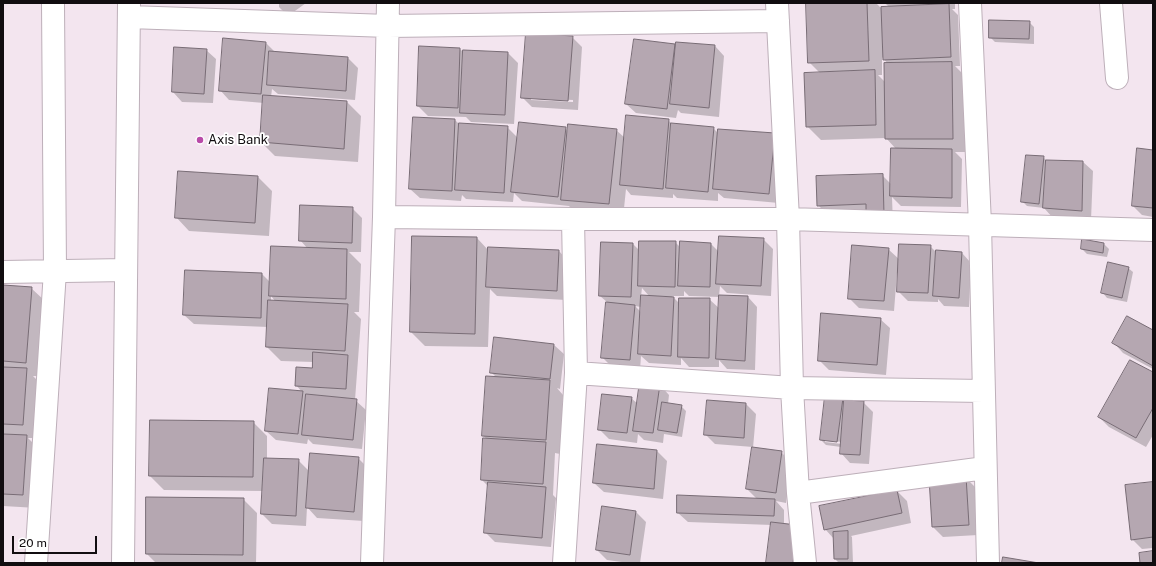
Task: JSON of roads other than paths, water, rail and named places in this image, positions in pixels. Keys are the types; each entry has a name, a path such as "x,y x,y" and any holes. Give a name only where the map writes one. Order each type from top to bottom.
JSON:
{"street":[{"path":"36,563 55,271 53,3"},
{"path":"372,563 384,217 388,3"},
{"path":"970,3 980,224 988,563"},
{"path":"1111,3 1117,78"},
{"path":"123,563 129,10 388,26 777,12 788,219 792,388 798,493 805,563"},
{"path":"384,217 788,219 1153,230"},
{"path":"564,563 576,373 573,219"},
{"path":"3,272 126,270"},
{"path":"576,373 792,388 983,391"},
{"path":"798,493 986,468"}],"place":[{"name":"Axis Bank","path":"200,140"}]}
